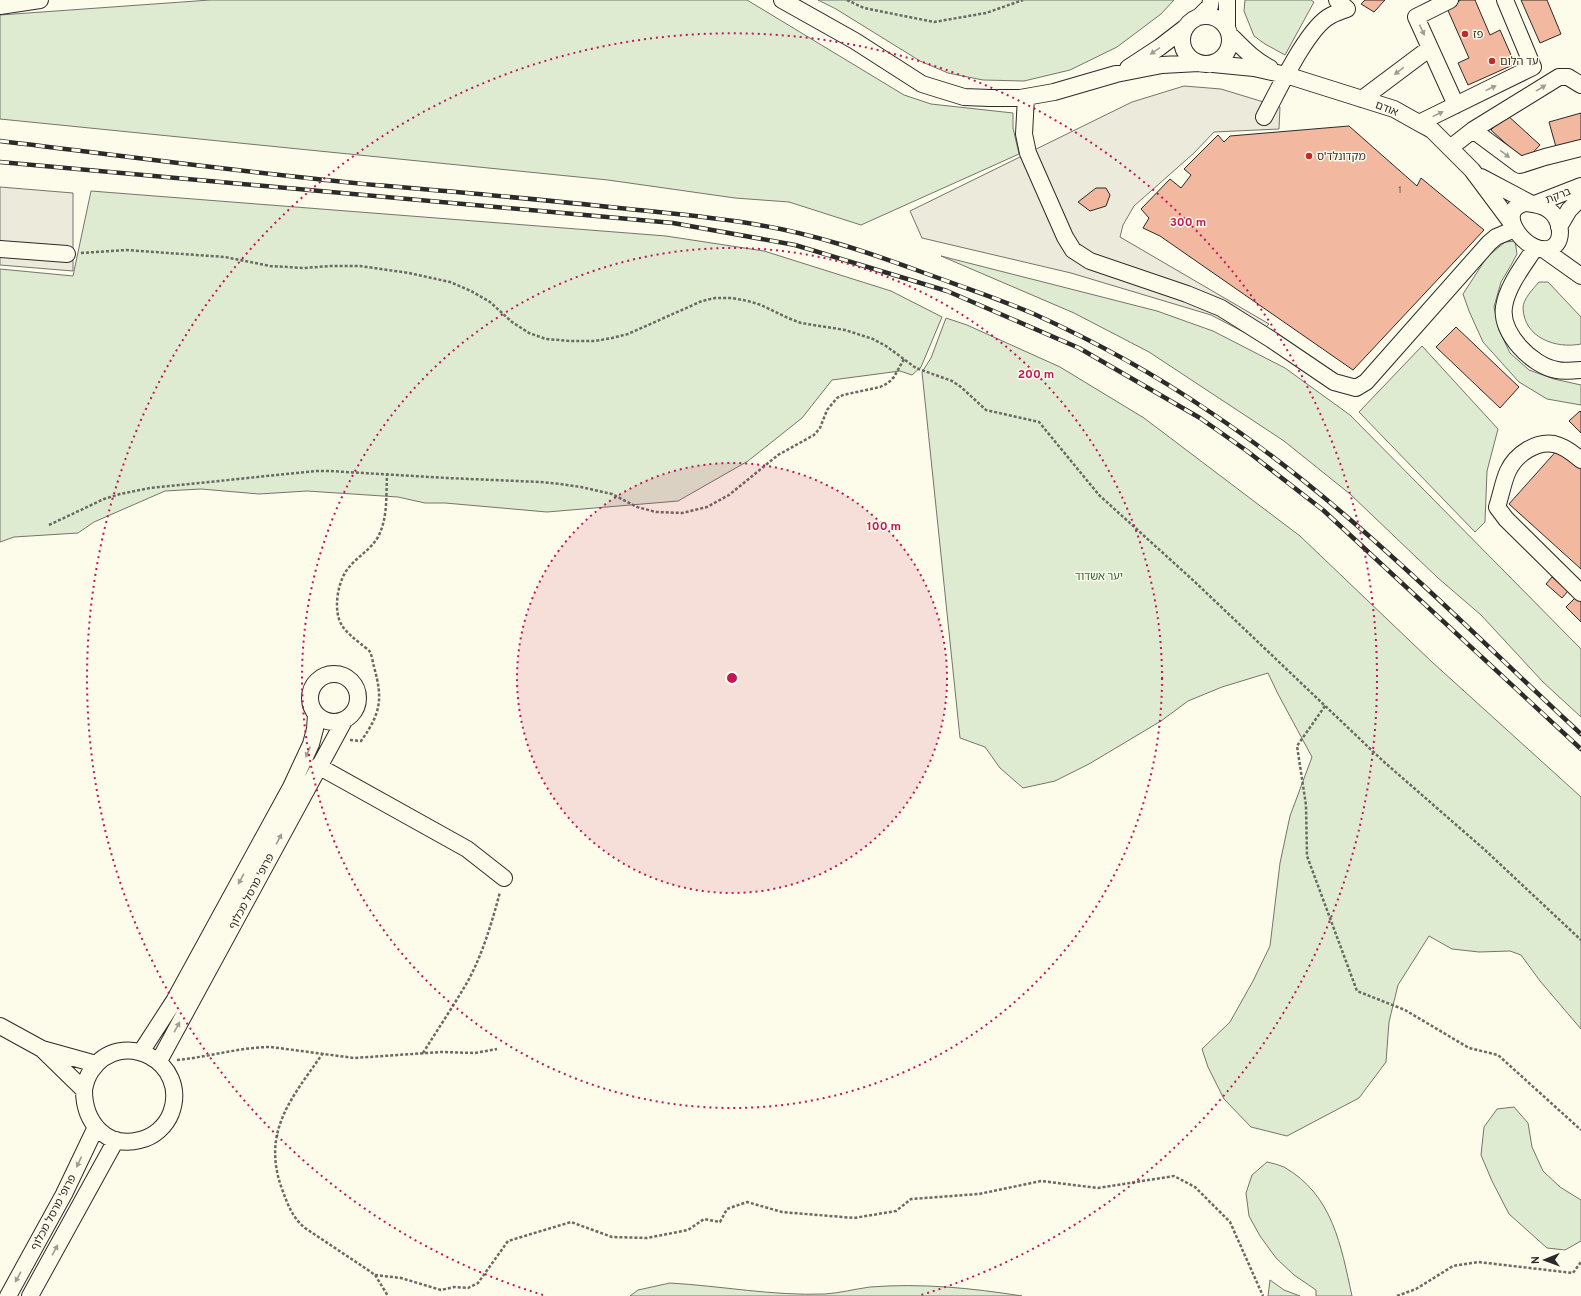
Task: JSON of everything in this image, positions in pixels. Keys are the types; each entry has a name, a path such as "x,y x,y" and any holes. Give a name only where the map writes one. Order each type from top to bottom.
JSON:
{"street":[{"path":"0,6 40,0"},
{"path":"782,0 855,41 922,84 964,96 990,98 1026,97 1054,92 1116,74 1147,56 1186,27 1194,19 1199,17 1212,16 1223,22 1229,31"},
{"path":"1199,17 1210,6 1211,0"},
{"path":"1186,27 1182,41 1183,48 1192,60 1206,64 1225,56 1231,42 1227,0"},
{"path":"1264,116 1286,75 1316,28 1329,16 1347,9 1337,0"},
{"path":"1450,0 1416,17 1456,105"},
{"path":"1419,123 1533,67 1505,0"},
{"name":"אודם","path":"1229,31 1249,54 1260,63 1286,75"},
{"path":"1362,99 1430,48"},
{"name":"אודם","path":"1116,74 1162,65 1206,64 1254,68 1286,75 1394,109 1432,130 1472,170 1514,227"},
{"path":"1450,148 1474,130 1559,77 1568,77 1581,85"},
{"path":"1026,97 1024,134 1028,153 1065,237 1073,250 1090,262 1187,294 1221,308 1334,382 1345,386 1356,388 1366,382 1489,243 1496,237 1514,227"},
{"path":"1474,130 1520,165 1581,148"},
{"name":"אודם","path":"1472,170 1497,187 1533,204"},
{"name":"ברקת","path":"1533,204 1581,186"},
{"name":"ברקת","path":"1560,230 1568,210 1581,198"},
{"path":"1522,204 1533,204 1544,207 1552,212 1558,222 1567,252 1581,276 1539,248 1524,240 1514,227 1512,218 1514,210 1522,204"},
{"path":"1539,248 1550,249 1556,245 1560,230"},
{"path":"1539,248 1508,294 1503,308 1506,325 1517,345 1536,362 1556,370 1581,370"},
{"path":"0,249 67,254"},
{"path":"1581,460 1571,452 1555,444 1538,445 1532,448 1520,455 1508,470 1497,507 1511,524 1581,593"},
{"path":"328,674 340,674 351,679 359,694 359,702 356,710 350,716 344,721 329,722 316,714 310,699 311,690 320,677 328,674"},
{"name":"פרופ' מרסל מכלוף","path":"141,1052 174,1001 291,787 311,744 315,729 316,714"},
{"name":"פרופ' מרסל מכלוף","path":"159,1061 318,766 344,721"},
{"path":"318,766 467,849 504,878"},
{"path":"0,1026 42,1049 96,1064"},
{"path":"42,1049 84,1090"},
{"path":"129,1050 141,1052 159,1061 167,1071 172,1082 174,1094 173,1107 169,1118 152,1136 140,1140 128,1142 108,1137 96,1127 88,1116 84,1104 84,1090 87,1078 96,1064 106,1056 129,1050"},
{"name":"פרופ' מרסל מכלוף","path":"8,1296 64,1194 96,1127"},
{"name":"פרופ' מרסל מכלוף","path":"30,1296 116,1140"}],"path":[{"path":"847,0 864,8 934,22 986,13 1023,0"},
{"path":"67,254 126,250 225,257 270,266 304,268 360,266 385,269 450,282 471,291 490,302 512,322 529,332 546,339 595,341 612,338 628,334 702,301 715,298 732,298 762,305 782,316 801,323 857,333 886,346 916,368 952,381 961,387 986,410 1039,422 1099,495 1195,582 1383,761 1485,850 1581,940"},
{"path":"49,525 104,499 150,488 316,471 560,484 612,494 636,507 656,512 682,514 707,507 729,495 773,459 814,435 820,428 831,404 837,398 843,395 880,387 888,383 894,377 904,359"},
{"path":"334,738 361,741 371,725 379,703 378,681 370,652 345,630 339,621 337,603 340,586 347,570 373,546 383,525 387,474"},
{"path":"1325,706 1297,746 1306,805 1307,856 1358,991 1405,1010 1469,1048 1498,1054 1581,1130"},
{"path":"423,1053 468,981 478,960 493,918 504,878"},
{"path":"159,1061 202,1057 245,1048 261,1047 323,1053 354,1058 423,1053 475,1053 497,1049"},
{"path":"323,1053 284,1111 279,1123 276,1135 275,1150 278,1177 291,1213 297,1221 374,1275 388,1296"},
{"path":"374,1275 400,1278 441,1290 454,1287 468,1288 478,1283 508,1241 571,1222 612,1236 647,1238 688,1230 704,1219 720,1222 727,1210 747,1202 782,1212 854,1218 896,1211 911,1199 979,1194 1041,1181 1098,1188 1174,1176 1195,1187 1230,1222 1263,1296"},
{"path":"1397,1296 1416,1289 1453,1266 1478,1262 1573,1273 1581,1262"}],"green space":[{"path":"210,0 747,0 904,95 931,104 1013,113 1013,128 1019,154 861,225 789,202 735,198 608,180 0,119 0,15"},
{"path":"818,0 1174,0 1161,14 1117,47 1070,70 1024,81 983,80 948,73 920,61 836,9"},
{"path":"1245,0 1311,0 1314,2 1285,55 1254,36 1244,11"},
{"path":"91,191 666,236 764,251 891,291 942,317 921,367 912,375 900,371 832,380 802,418 748,461 678,501 547,512 445,503 425,503 398,497 307,491 259,494 201,489 165,491 94,522 78,533 14,537 0,542 0,269 73,276"},
{"path":"1515,241 1517,254 1501,282 1494,307 1499,330 1510,353 1529,370 1554,379 1581,385 1581,405 1547,399 1519,382 1483,342 1469,311 1463,294 1487,257 1505,242"},
{"path":"941,256 1157,311 1213,331 1285,368 1350,415 1581,649 1581,717 1543,682 1481,615 1438,578 1350,494 1284,441 1149,352 1074,313"},
{"path":"1539,282 1548,282 1581,317 1581,344 1562,345 1552,343 1535,334 1529,327 1525,318 1523,305 1529,294"},
{"name":"יער אשדוד","path":"946,318 967,325 1060,367 1144,418 1300,536 1432,662 1581,797 1581,1029 1540,981 1521,955 1510,951 1479,952 1452,949 1429,936 1398,985 1389,1022 1386,1062 1359,1098 1287,1136 1251,1127 1224,1099 1208,1067 1202,1049 1230,1022 1253,981 1270,946 1280,863 1290,816 1312,757 1268,673 1222,687 1188,701 1161,721 1089,764 1055,781 1023,788 1000,768 985,747 960,738 922,372 931,358"},
{"path":"1422,346 1498,429 1487,471 1485,522 1475,532 1359,412"},
{"path":"1514,1107 1528,1123 1532,1147 1543,1171 1560,1187 1581,1200 1581,1241 1565,1250 1547,1248 1509,1214 1492,1181 1481,1155 1484,1127 1497,1109"},
{"path":"1267,1162 1284,1167 1301,1179 1314,1192 1324,1207 1339,1241 1352,1296 1316,1296 1316,1290 1294,1275 1276,1258 1260,1236 1249,1216 1246,1193 1252,1175"},
{"path":"1270,1280 1284,1290 1300,1296 1268,1296"},
{"path":"670,1283 786,1294 825,1294 870,1287 927,1286 1022,1296 630,1296 638,1290"}],"shaded area":[{"path":"1184,86 1221,89 1280,107 1279,129 1214,132 1194,153 1134,206 1123,225 1120,237 1269,324 1255,338 1211,315 1071,273 922,238 910,211 1132,102"},
{"path":"0,187 73,193 73,271 0,265"}],"building":[{"path":"1365,0 1385,0 1374,12 1361,4"},
{"path":"1461,0 1475,0 1490,35 1500,30 1515,64 1468,85 1458,63 1469,58 1446,6"},
{"path":"1521,0 1547,0 1561,34 1540,43"},
{"path":"1581,113 1581,140 1556,147 1549,122"},
{"path":"1506,114 1540,145 1525,161 1491,130"},
{"path":"1349,126 1417,186 1421,178 1484,230 1353,370 1160,236 1143,228 1149,218 1141,209 1170,179 1181,188 1191,175 1184,169 1218,135 1224,142 1230,136"},
{"path":"1096,188 1106,188 1110,195 1106,206 1090,211 1078,202"},
{"path":"1456,327 1519,387 1500,408 1436,347"},
{"path":"1580,411 1581,412 1581,433 1569,421"},
{"path":"1559,448 1581,468 1581,569 1509,504"},
{"path":"1552,577 1568,591 1562,598 1546,584"},
{"path":"1576,597 1581,602 1581,622 1566,607"}],"railway":[{"path":"0,141 281,175 689,215 742,222 800,233 840,244 991,297 1057,324 1124,359 1189,398 1260,447 1309,485 1402,566 1581,734"},
{"path":"0,162 673,223 795,245 947,291 1079,348 1200,418 1247,451 1323,510 1581,749"}],"place":[{"name":"פז","path":"1465,34"},
{"name":"עד הלום","path":"1492,61"},
{"name":"מקדונלד'ס","path":"1309,156"}]}
